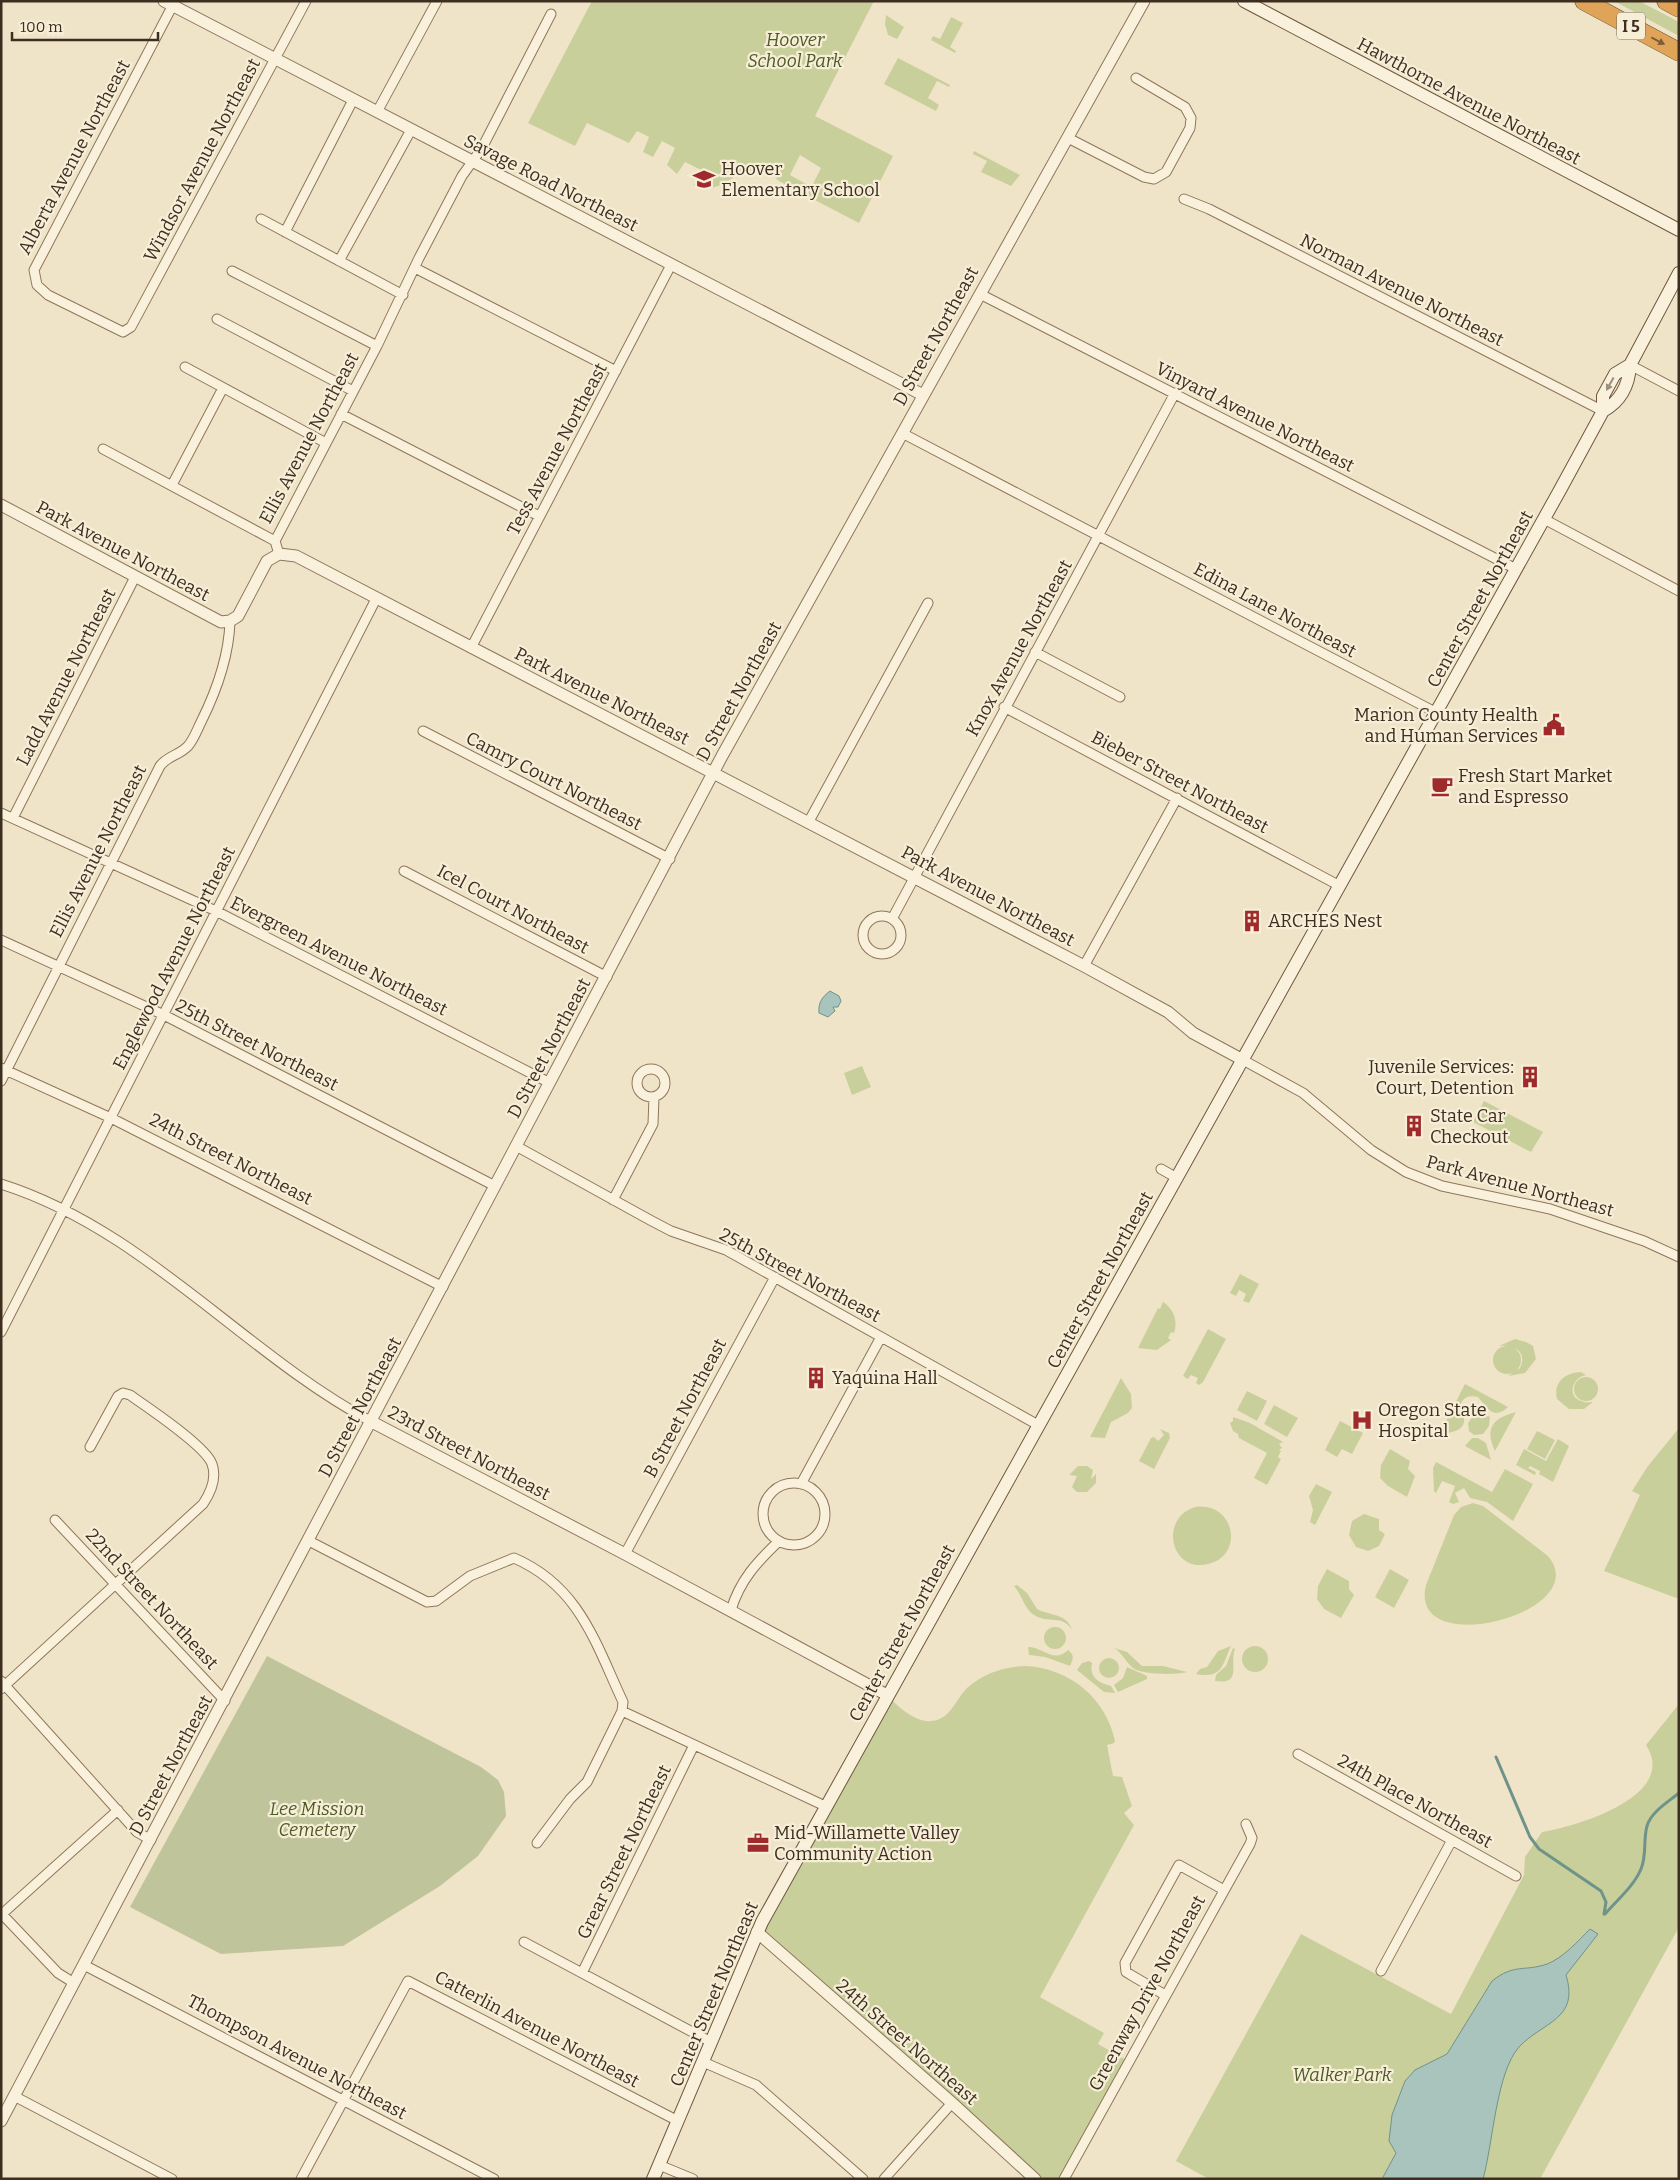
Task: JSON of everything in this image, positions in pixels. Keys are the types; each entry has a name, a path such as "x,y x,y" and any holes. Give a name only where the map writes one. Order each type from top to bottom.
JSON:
{"highway":[{"name":"I 5","path":"1584,1 1679,52"},
{"name":"I 5","path":"1666,1 1679,8"}],"main road":[{"name":"Hawthorne Avenue Northeast","path":"1244,1 1679,230"},
{"name":"Center Street Northeast","path":"654,2179 757,1932 825,1806 1243,1060 1603,411 1616,404 1629,381 1630,365 1679,273"}],"street":[{"name":"Windsor Avenue Northeast","path":"126,332 131,327 306,1"},
{"path":"377,112 437,1"},
{"name":"D Street Northeast","path":"1,2121 714,774 923,395 1144,1"},
{"name":"Savage Road Northeast","path":"170,3 472,162 923,395"},
{"name":"Alberta Avenue Northeast","path":"126,332 120,332 48,295 37,285 34,276 36,264 170,3"},
{"name":"Ellis Avenue Northeast","path":"279,554 275,541 377,346 458,184 482,148 551,14"},
{"path":"1068,138 1144,177 1154,179 1163,175 1190,128 1191,118 1185,107 1136,78"},
{"path":"286,232 353,100"},
{"path":"339,261 411,130"},
{"name":"Norman Avenue Northeast","path":"1184,199 1209,209 1603,411"},
{"path":"261,219 403,295"},
{"name":"Tess Avenue Northeast","path":"471,648 671,265"},
{"path":"415,268 616,371"},
{"path":"232,271 377,346"},
{"name":"Vinyard Avenue Northeast","path":"980,294 1516,569"},
{"path":"217,319 353,391"},
{"path":"1630,365 1679,391"},
{"path":"185,367 326,442"},
{"path":"172,485 223,388"},
{"name":"Knox Avenue Northeast","path":"892,918 1004,707 1099,536 1175,393"},
{"path":"341,414 539,516"},
{"name":"Edina Lane Northeast","path":"902,433 1437,712"},
{"path":"103,449 275,541"},
{"name":"Park Avenue Northeast","path":"1,505 216,620 230,621"},
{"path":"1544,519 1679,591"},
{"path":"230,621 241,612 267,561 279,554"},
{"name":"Park Avenue Northeast","path":"279,554 296,556 914,877 1168,1012 1194,1033 1303,1093 1371,1150 1406,1172 1442,1186 1550,1209 1644,1241 1679,1256"},
{"name":"Ladd Avenue Northeast","path":"13,818 135,577"},
{"name":"Englewood Avenue Northeast","path":"1,1332 376,599"},
{"path":"808,823 928,603"},
{"name":"Ellis Avenue Northeast","path":"1,1081 4,1070 112,864 160,766 164,761 187,748 214,696 230,639 230,621"},
{"path":"1035,652 1120,697"},
{"name":"Bieber Street Northeast","path":"1004,707 1340,886"},
{"name":"Camry Court Northeast","path":"423,731 670,859"},
{"path":"1084,966 1178,798"},
{"name":"Evergreen Avenue Northeast","path":"1,813 216,911 550,1084"},
{"name":"Icel Court Northeast","path":"404,871 607,977"},
{"path":"881,916 892,918 899,927 899,943 889,952 872,951 864,941 863,935 867,924 870,920 881,916"},
{"name":"25th Street Northeast","path":"1,940 164,1015 495,1186"},
{"name":"24th Street Northeast","path":"4,1070 111,1118 443,1287"},
{"path":"613,1200 653,1124 654,1097"},
{"name":"25th Street Northeast","path":"516,1146 671,1231 726,1250 1038,1425"},
{"path":"1161,1169 1177,1178"},
{"name":"23rd Street Northeast","path":"1,1184 64,1211 126,1246 304,1381 372,1422 731,1610 887,1695"},
{"name":"B Street Northeast","path":"625,1554 774,1277"},
{"path":"801,1484 881,1337"},
{"path":"90,1447 114,1402 123,1393 138,1400 193,1442 212,1463 214,1478 211,1492 203,1504 3,1685 137,1832 150,1840"},
{"path":"801,1484 810,1488 822,1502 824,1512 821,1529 808,1541 799,1544 779,1541 766,1527 763,1508 773,1491 781,1485 801,1484"},
{"name":"22nd Street Northeast","path":"55,1520 225,1701"},
{"path":"309,1541 427,1602 436,1601 470,1576 509,1558 518,1560 561,1588 574,1604 592,1634 623,1702 622,1711 588,1782 570,1799 538,1843"},
{"path":"731,1610 740,1584 748,1572 779,1541"},
{"path":"622,1711 825,1806"},
{"name":"Grear Street Northeast","path":"582,1973 694,1745"},
{"name":"24th Place Northeast","path":"1298,1754 1516,1876"},
{"path":"74,1983 58,1973 2,1914 118,1810"},
{"name":"Greenway Drive Northeast","path":"1064,2179 1250,1844 1252,1838 1246,1824"},
{"path":"1381,1971 1452,1840"},
{"path":"1165,1995 1126,1972 1125,1963 1179,1866 1224,1890"},
{"name":"24th Street Northeast","path":"757,1932 952,2103 1035,2179"},
{"path":"524,1942 711,2042"},
{"name":"Thompson Avenue Northeast","path":"84,1964 494,2179"},
{"name":"Catterlin Avenue Northeast","path":"343,2100 408,1981 678,2121"},
{"path":"703,2062 756,2085 863,2179"},
{"path":"14,2096 172,2179"},
{"path":"301,2179 343,2100"},
{"path":"884,2179 952,2103"},
{"path":"659,2164 693,2179"}],"green space":[{"name":"Hoover School Park","path":"592,1 874,1 815,116 893,156 859,223 807,196 821,168 800,155 790,175 808,185 802,193 779,181 768,171 765,174 747,171 724,184 705,188 694,185 696,180 704,184 709,174 685,162 677,174 667,165 675,148 662,141 653,157 643,152 649,137 637,131 629,143 587,123 575,146 528,123"},
{"path":"1614,1 1639,1 1679,22 1679,36"},
{"path":"886,15 904,27 897,39 888,35 885,24"},
{"path":"951,17 963,23 950,47 956,51 955,53 931,40 933,36 940,39"},
{"path":"898,58 950,85 949,87 937,81 928,98 939,105 936,111 884,84"},
{"path":"974,151 1020,175 1011,186 981,172 987,161 973,154"},
{"path":"862,1066 871,1087 852,1095 844,1073"},
{"path":"1484,1101 1543,1132 1531,1152 1473,1122"},
{"path":"1240,1274 1259,1284 1249,1303 1243,1301 1246,1294 1239,1290 1236,1296 1230,1293"},
{"path":"1163,1302 1170,1308 1175,1320 1174,1333 1171,1332 1168,1338 1171,1340 1157,1350 1138,1348 1158,1308 1160,1309"},
{"path":"1208,1329 1226,1339 1203,1382 1199,1385 1196,1383 1198,1378 1191,1375 1188,1379 1183,1376"},
{"path":"1515,1339 1533,1346 1536,1359 1525,1373 1508,1376 1520,1368 1522,1362 1521,1353 1509,1346 1499,1346"},
{"path":"1507,1346 1517,1350 1521,1360 1517,1370 1507,1374 1497,1370 1493,1360 1497,1350"},
{"path":"1581,1372 1586,1375 1581,1376 1575,1383 1573,1387 1574,1395 1576,1399 1583,1402 1593,1402 1584,1409 1569,1409 1557,1399 1557,1388 1565,1376"},
{"path":"1586,1377 1594,1381 1598,1389 1594,1397 1586,1401 1578,1397 1574,1389 1578,1381"},
{"path":"1121,1378 1131,1394 1132,1408 1128,1413 1111,1422 1105,1438 1090,1437"},
{"path":"1465,1384 1508,1407 1503,1411 1494,1413 1478,1397 1467,1397 1460,1406 1464,1422 1460,1429 1448,1433 1440,1433"},
{"path":"1247,1391 1267,1401 1257,1421 1237,1410"},
{"path":"1274,1405 1298,1418 1287,1437 1264,1424"},
{"path":"1516,1412 1495,1451 1490,1436 1493,1425 1501,1417"},
{"path":"1483,1413 1490,1417 1489,1426 1483,1434 1474,1435 1469,1431 1468,1423 1474,1415"},
{"path":"1233,1417 1250,1423 1283,1442 1279,1444 1282,1448 1279,1450 1281,1451 1278,1457 1281,1459 1267,1485 1254,1478 1267,1453 1239,1438 1238,1434 1233,1431 1230,1423 1233,1421"},
{"path":"1340,1421 1363,1433 1352,1454 1342,1449 1337,1457 1325,1450"},
{"path":"1679,1428 1679,1599 1604,1571 1640,1495 1632,1491 1648,1466"},
{"path":"1160,1429 1169,1433 1170,1438 1154,1469 1139,1461 1151,1438 1154,1437 1158,1441 1164,1435"},
{"path":"1537,1431 1555,1440 1545,1459 1527,1449"},
{"path":"1472,1438 1478,1438 1486,1443 1491,1460 1465,1446"},
{"path":"1558,1439 1569,1446 1553,1482 1539,1474 1540,1471 1530,1466 1528,1468 1536,1472 1535,1475 1516,1465 1524,1449 1546,1461"},
{"path":"1390,1449 1410,1461 1408,1469 1415,1476 1407,1497 1388,1486 1380,1478 1381,1465"},
{"path":"1436,1462 1492,1492 1505,1469 1533,1484 1513,1521 1487,1502 1470,1498 1464,1488 1455,1493 1459,1502 1453,1504 1449,1502 1455,1486 1442,1481 1436,1493 1434,1491 1433,1468"},
{"path":"1078,1466 1087,1466 1093,1470 1091,1479 1096,1474 1096,1483 1087,1492 1077,1492 1072,1487 1077,1476 1069,1475"},
{"path":"1316,1484 1332,1492 1315,1525 1310,1522 1313,1510 1309,1496"},
{"path":"1473,1503 1483,1506 1548,1556 1556,1577 1547,1595 1525,1611 1498,1621 1469,1625 1444,1621 1428,1608 1426,1585 1454,1515 1461,1507"},
{"path":"1195,1507 1209,1507 1219,1512 1226,1520 1230,1530 1231,1541 1227,1551 1220,1559 1208,1564 1195,1565 1185,1560 1178,1553 1174,1543 1173,1532 1176,1522 1184,1513"},
{"path":"1364,1514 1379,1519 1379,1530 1385,1534 1379,1546 1368,1551 1356,1547 1349,1535 1352,1521"},
{"path":"1327,1569 1349,1581 1349,1589 1354,1595 1341,1618 1324,1609 1317,1599 1318,1586"},
{"path":"1390,1569 1409,1580 1394,1608 1375,1597"},
{"path":"1017,1585 1027,1593 1037,1609 1062,1618 1070,1625 1072,1630 1064,1622 1039,1618 1034,1615 1028,1609 1014,1586"},
{"path":"1055,1627 1065,1634 1066,1638 1059,1648 1055,1649 1045,1642 1044,1638 1051,1628"},
{"path":"1231,1646 1223,1665 1217,1672 1205,1675 1196,1674 1200,1669 1207,1667 1218,1651"},
{"path":"1255,1646 1264,1650 1268,1659 1264,1668 1255,1672 1246,1668 1242,1659 1246,1650"},
{"path":"1028,1647 1053,1655 1063,1654 1068,1650 1073,1657 1072,1661 1070,1666 1045,1657 1029,1655"},
{"path":"1114,1648 1127,1652 1142,1666 1163,1666 1187,1672 1160,1674 1137,1670 1130,1666 1120,1652"},
{"path":"1233,1648 1235,1649 1232,1677 1229,1680 1215,1681 1216,1675 1226,1666"},
{"name":"Lee Mission Cemetery","path":"267,1656 481,1767 498,1780 504,1792 506,1816 478,1856 440,1886 343,1946 221,1954 130,1907"},
{"path":"1105,1658 1113,1658 1119,1664 1119,1672 1113,1678 1105,1678 1099,1672 1099,1664"},
{"path":"1089,1661 1092,1663 1093,1676 1102,1683 1111,1686 1115,1693 1104,1692 1077,1670 1082,1663"},
{"path":"1027,1666 1043,1668 1071,1680 1084,1688 1104,1712 1115,1741 1107,1745 1113,1776 1122,1777 1132,1806 1124,1813 1134,1825 1040,1997 1104,2033 1098,2044 1128,2061 1064,2179 1035,2179 757,1932 887,1695 899,1707 914,1717 930,1721 938,1720 949,1712 967,1688 980,1678 1003,1669"},
{"path":"1127,1667 1147,1676 1147,1679 1118,1692 1114,1685 1123,1678"},
{"name":"Walker Park","path":"1679,1704 1679,1927 1540,2179 1209,2179 1176,2161 1301,1934 1451,2014 1524,1875 1525,1857 1542,1832 1558,1829 1599,1815 1620,1805 1637,1793 1649,1779 1652,1763 1646,1745"}],"water":[{"path":"830,991 839,996 841,1001 838,1007 833,1007 835,1011 828,1017 819,1013 819,1006 821,1000"},
{"path":"1590,1929 1598,1934 1566,1975 1569,1990 1568,2002 1563,2011 1519,2047 1511,2059 1500,2091 1483,2179 1382,2179 1396,2153 1389,2141 1392,2115 1405,2081 1415,2070 1447,2054 1492,1981 1507,1972 1547,1964 1559,1958"}],"waterway":[{"path":"1496,1757 1530,1837 1539,1849 1601,1891 1606,1902 1604,1914"},
{"path":"1605,1914 1630,1887 1641,1869 1647,1826 1652,1816 1679,1793"}],"place":[{"name":"Hoover Elementary School","path":"704,179"},
{"name":"Marion County Health and Human Services","path":"1554,725"},
{"name":"Fresh Start Market and Espresso","path":"1442,786"},
{"name":"ARCHES Nest","path":"1252,921"},
{"name":"Juvenile Services: Court, Detention","path":"1530,1077"},
{"name":"State Car Checkout","path":"1414,1126"},
{"name":"Yaquina Hall","path":"816,1378"},
{"name":"Oregon State Hospital","path":"1362,1420"},
{"name":"Mid-Willamette Valley Community Action","path":"758,1843"}]}
